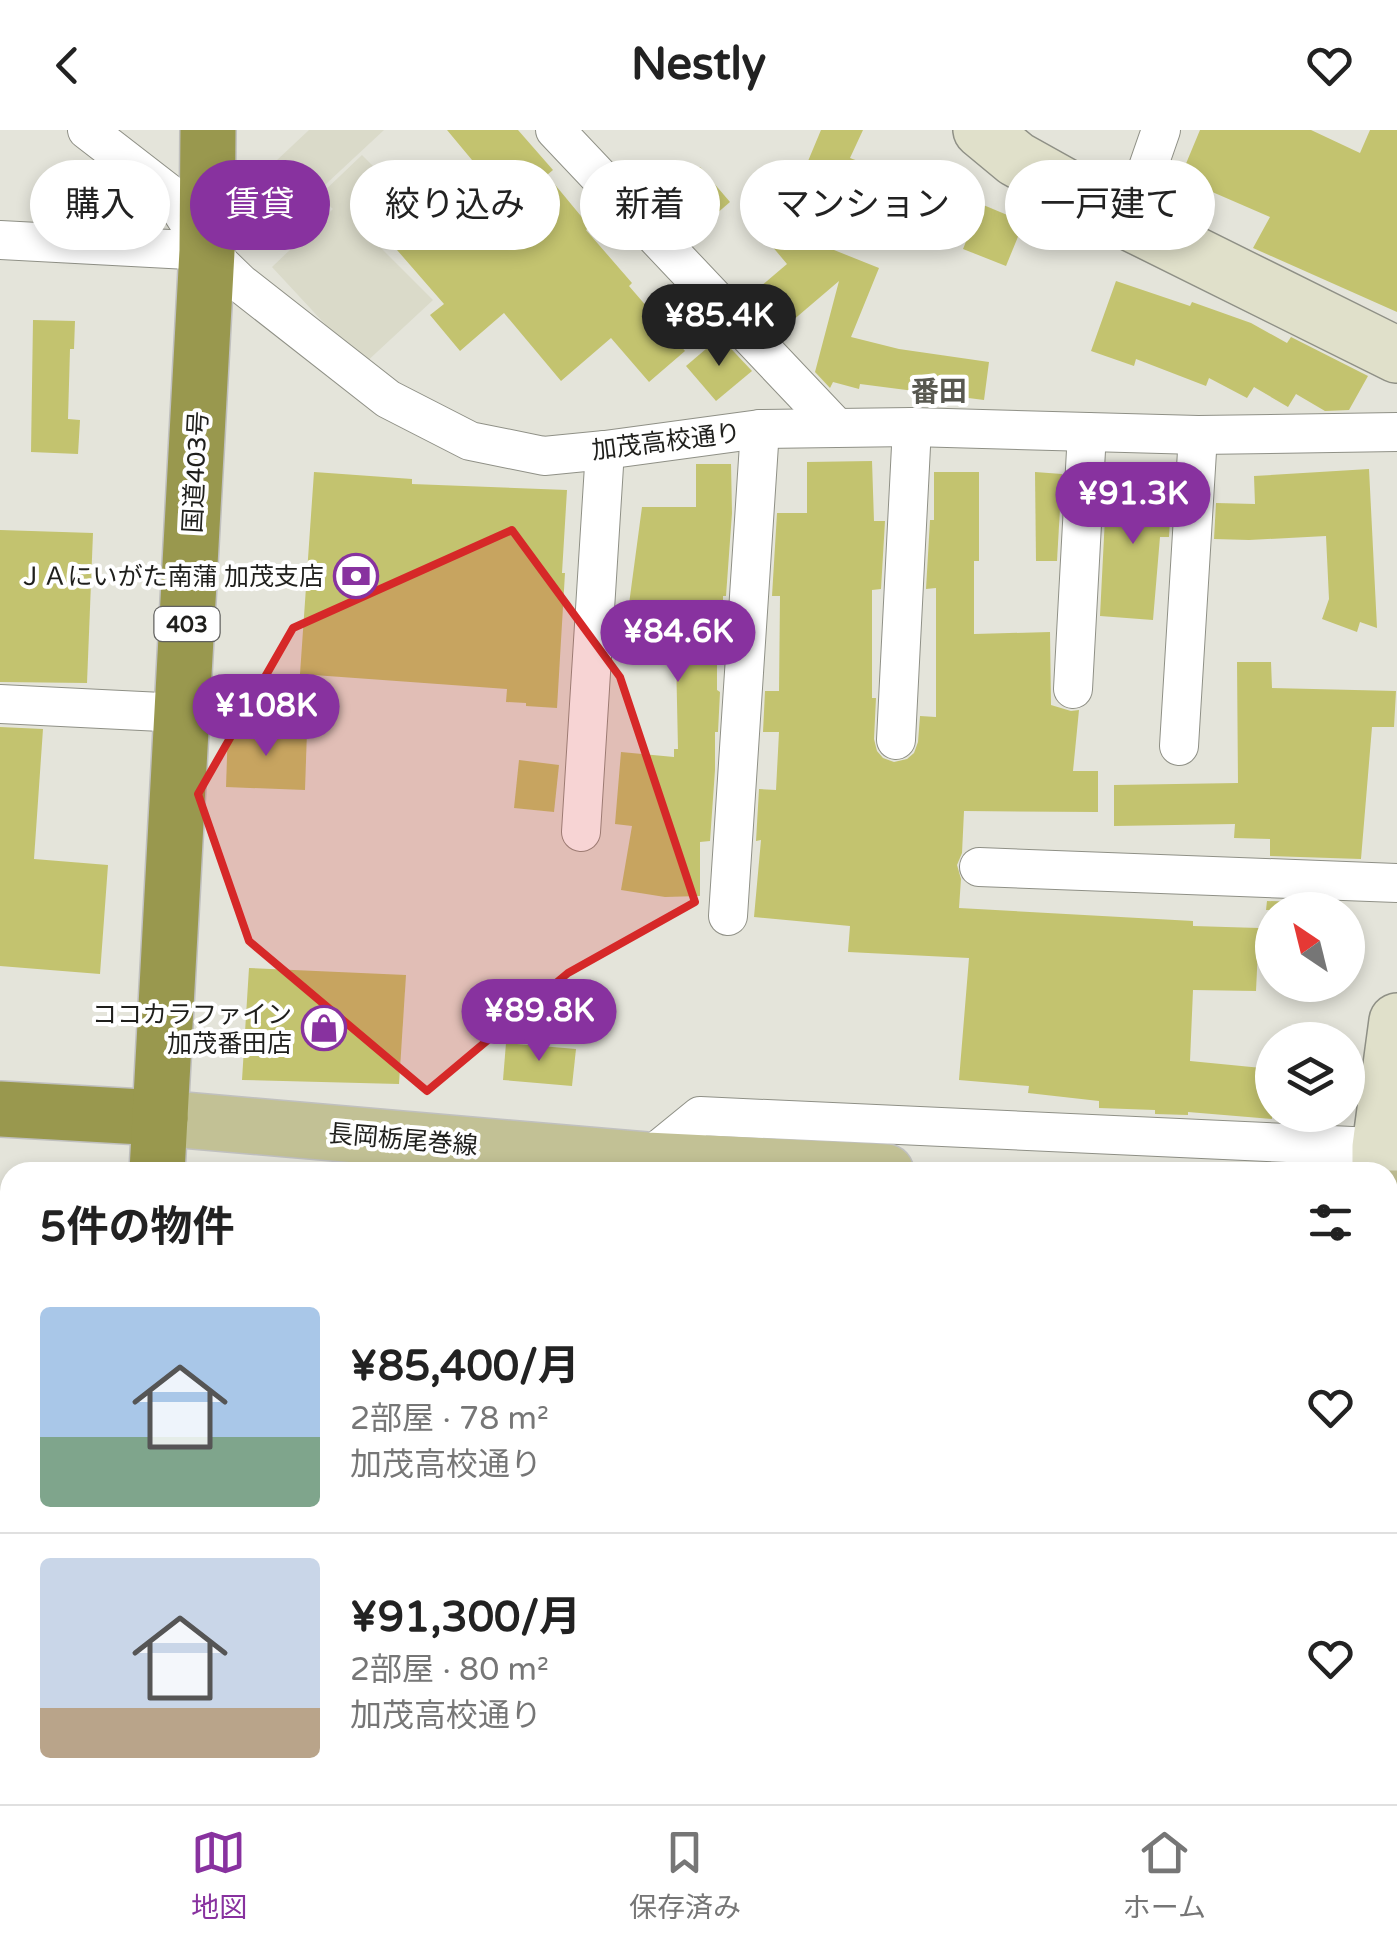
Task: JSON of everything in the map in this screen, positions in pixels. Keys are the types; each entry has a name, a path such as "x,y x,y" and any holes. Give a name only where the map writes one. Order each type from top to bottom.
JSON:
{"highway":[{"name":"国道403号","path":"158,1162 207,251 208,130"},
{"path":"0,1109 160,1118"}],"main road":[{"name":"長岡栃尾巻線","path":"160,1118 605,1162"}],"street":[{"name":"加茂高校通り","path":"87,130 172,195 207,251 240,283 388,399 470,440 544,456 760,429 912,427 1198,435 1397,432"},
{"path":"554,130 836,427"},
{"path":"981,130 1020,160"},
{"path":"1151,160 1161,130"},
{"path":"0,240 207,251"},
{"path":"1185,250 1397,355"},
{"path":"896,740 912,427"},
{"path":"728,916 760,429"},
{"path":"1074,689 1087,432"},
{"path":"1180,746 1198,435"},
{"path":"581,832 605,450"},
{"path":"0,704 182,714"},
{"path":"978,866 1397,883"},
{"path":"1386,1162 1397,1021"},
{"path":"649,1162 700,1116 1331,1162"}],"highlighted area":[{"path":"512,530 620,677 695,902 568,973 427,1091 249,941 198,794 293,628"}],"shaded area":[{"path":"309,130 384,130 330,180 330,160 277,160"},
{"path":"350,166 350,250 383,250 433,300 363,365 272,267 290,250 330,250 330,186"}],"building":[{"path":"447,130 518,130 544,160 472,160"},
{"path":"821,130 863,130 850,158 855,160 808,160"},
{"path":"1200,130 1311,130 1360,153 1370,130 1397,130 1397,312 1253,248 1270,217 1215,193 1215,160 1188,160"},
{"path":"720,190 730,202 720,211"},
{"path":"560,191 580,215 580,250 603,250 685,351 649,382 611,338 561,381 504,313 460,351 430,315 444,304 397,250 560,250"},
{"path":"985,206 1005,214 1005,250 1013,250 1006,266 966,250 985,250"},
{"path":"775,250 834,250 879,268 851,337 899,349 989,362 984,400 860,384 859,389 833,382 830,388 815,372 839,281 778,333 746,299 787,264"},
{"path":"1116,281 1251,323 1287,343 1291,337 1368,376 1349,410 1325,411 1296,394 1288,407 1254,387 1247,398 1209,378 1206,386 1136,359 1134,366 1091,351"},
{"path":"33,320 75,321 68,419 80,420 78,454 31,452"},
{"path":"720,337 752,371 716,401 686,366"},
{"path":"872,461 874,521 885,521 881,589 872,590 874,739 883,758 894,762 914,753 920,716 936,717 936,588 926,589 930,520 934,520 934,472 979,472 974,634 1050,632 1051,705 1079,710 1073,771 1098,771 1098,812 964,811 962,853 957,865 961,879 959,908 1255,928 1255,991 1193,990 1190,1061 1255,1067 1255,1118 1099,1108 1099,1101 1028,1093 1029,1086 959,1080 969,958 848,952 850,926 754,917 761,840 756,841 759,789 776,790 779,732 763,732 765,691 779,691 780,596 772,596 777,513 807,513 807,462"},
{"path":"696,464 731,464 726,596 723,609 717,609 718,732 710,841 700,842 700,896 665,897 621,890 632,826 615,824 621,752 674,757 674,749 678,749 676,656 623,649 642,507 696,507"},
{"path":"1369,469 1377,628 1360,622 1357,632 1322,619 1329,599 1326,536 1214,539 1216,503 1255,504 1254,476"},
{"path":"314,472 412,479 412,484 567,490 557,708 506,702 507,689 300,674"},
{"path":"1035,472 1062,474 1057,561 1036,561"},
{"path":"1107,478 1165,482 1163,502 1171,502 1169,537 1160,537 1153,620 1100,616"},
{"path":"0,530 93,533 87,683 0,682"},
{"path":"1237,662 1271,662 1272,688 1396,691 1394,727 1372,727 1361,859 1270,856 1270,839 1234,838 1235,824 1114,826 1114,785 1238,783"},
{"path":"0,727 43,729 34,859 108,865 100,974 0,966"},
{"path":"228,728 307,731 305,790 226,787"},
{"path":"519,760 559,765 554,812 514,808"},
{"name":"ココカラファイン 加茂番田店","path":"249,968 406,975 399,1084 242,1080"},
{"path":"506,1043 576,1049 572,1086 503,1080"}],"place":[{"name":"ＪＡにいがた南蒲 加茂支店","path":"356,576"},
{"name":"ココカラファイン 加茂番田店","path":"324,1028"}],"district":[{"name":"番田","path":"939,391"}]}
